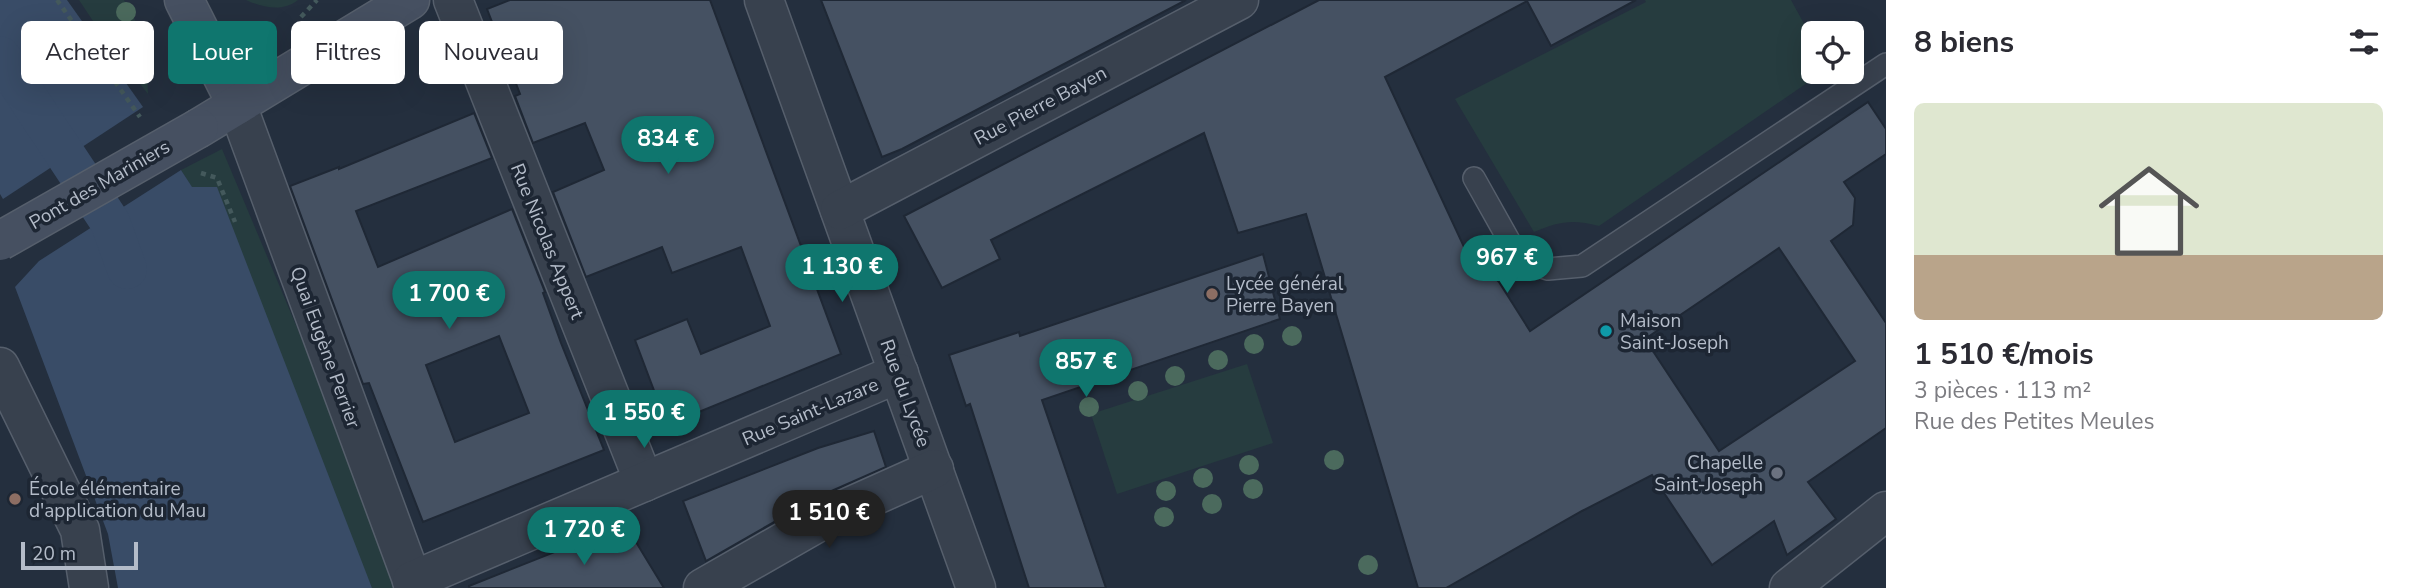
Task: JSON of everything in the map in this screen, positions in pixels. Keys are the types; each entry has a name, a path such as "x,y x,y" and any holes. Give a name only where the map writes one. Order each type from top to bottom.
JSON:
{"main road":[{"path":"184,0 237,106"},
{"name":"Pont des Mariniers","path":"0,241 237,106 410,0"}],"street":[{"name":"Rue Nicolas Appert","path":"453,0 644,482"},
{"name":"Rue du Lycée","path":"764,0 976,588"},
{"name":"Rue Pierre Bayen","path":"840,210 1239,0"},
{"name":"Quai Eugène Perrier","path":"237,106 414,584"},
{"path":"0,367 80,530 89,588"},
{"name":"Rue Saint-Lazare","path":"414,584 899,373"},
{"path":"703,588 829,516 934,469"},
{"path":"1789,588 1886,511"}],"lane":[{"path":"1474,178 1520,260 1549,269 1581,267 1886,64"}],"path":[{"path":"57,0 144,122"},
{"path":"195,171 217,178 236,226"}],"green space":[{"path":"79,0 124,0 136,21 93,21"},
{"path":"246,0 298,0 273,8"},
{"path":"1645,0 1791,0 1803,21 1801,84 1806,84 1599,226 1566,222 1534,232 1455,99 1646,2"},
{"path":"140,84 148,84 148,94"},
{"path":"222,149 311,361 394,588 372,588 192,188 181,170"},
{"path":"1247,364 1273,443 1117,494 1091,414"}],"water":[{"path":"0,0 67,0 82,21 21,21 21,84 127,84 143,107 3,199 0,194"},
{"path":"181,170 192,187 217,187 372,588 118,588 108,534 15,287 39,261"}],"building":[{"path":"510,0 710,0 841,354 667,425 635,340 687,319 701,354 770,326 741,247 672,273 662,247 586,277 553,192 604,170 585,123 533,143 515,96 520,94 516,84 563,84 563,21 492,21 487,9"},
{"path":"821,0 1186,0 882,157"},
{"path":"1319,0 1636,0 1551,46 1527,1 1385,77 1464,247 1499,282 1530,331 1868,102 1886,129 1886,154 1844,182 1855,198 1853,225 1831,241 1886,323 1886,428 1808,482 1836,519 1787,555 1774,521 1712,565 1652,475 1582,511 1446,588 1418,588 1306,214 1238,233 1204,133 991,240 1000,259 942,288 904,216","holes":["1779,248 1855,361 1719,451 1645,339"]},
{"path":"474,113 492,158 356,211 378,267 512,209 604,450 423,522 369,383 363,384 290,186 339,169","holes":["499,336 529,413 455,442 426,365"]},
{"path":"1263,254 1280,319 1042,400 1106,588 1029,588 970,404 966,406 949,355 1019,332 1020,336"},
{"path":"874,431 886,467 818,497 706,561 683,501 818,448"},
{"path":"625,524 664,588 469,588 469,586"}],"waterway":[{"path":"0,56 110,222 127,269"}],"place":[{"name":"Lycée général Pierre Bayen","path":"1212,294"},
{"name":"Maison Saint-Joseph","path":"1606,331"},
{"name":"Chapelle Saint-Joseph","path":"1777,473"},
{"name":"École élémentaire d'application du Mau","path":"15,499"}]}
